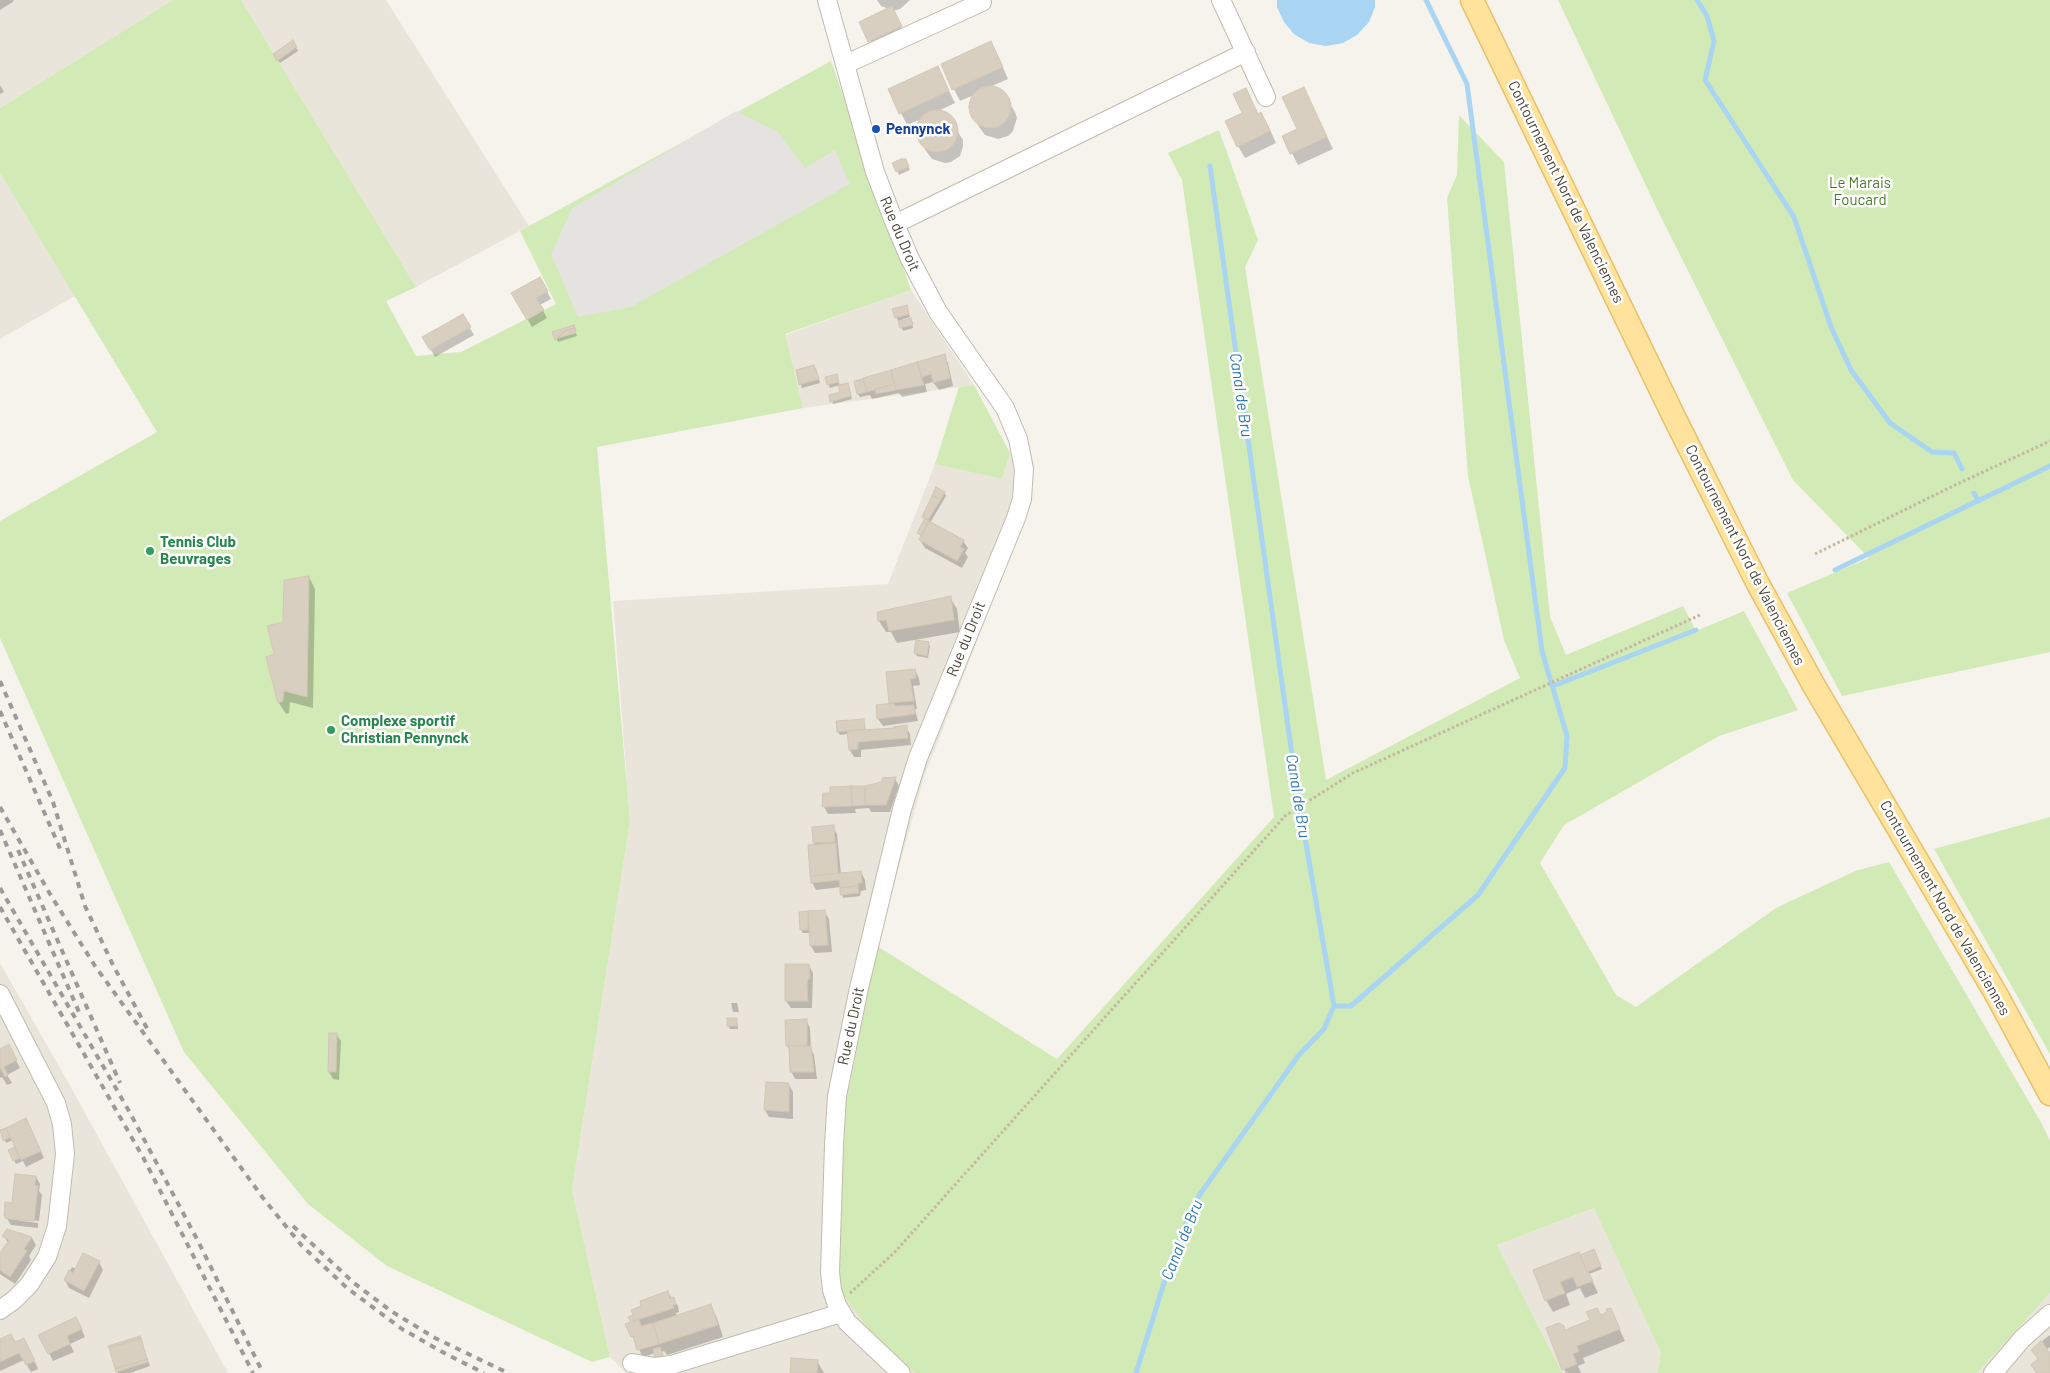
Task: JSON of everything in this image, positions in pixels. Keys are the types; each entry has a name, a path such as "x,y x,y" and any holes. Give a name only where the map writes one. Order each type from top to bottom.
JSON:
{"main road":[{"name":"Contournement Nord de Valenciennes","path":"1472,0 1675,419 1758,584 1813,684 1996,994 2050,1094"}],"street":[{"name":"Rue du Droit","path":"827,0 876,172 895,224 910,259 938,312 1005,408 1022,450 1024,480 1022,499 1016,518 910,782 895,835 842,1068 835,1119 830,1272 832,1290 839,1309 854,1330 901,1373"},
{"path":"1222,0 1266,97"},
{"path":"846,64 982,2"},
{"path":"895,224 1246,52"},
{"path":"0,994 4,1013 56,1103 62,1124 65,1154 59,1215 47,1257 29,1285 14,1300 0,1310"},
{"path":"632,1363 655,1368 671,1366 839,1309"},
{"path":"1993,1373 2022,1339 2050,1314"}],"path":[{"path":"1815,554 1954,486 2050,442"},
{"path":"839,1309 894,1252 1270,831 1293,810 1353,773 1541,689 1700,614"}],"shaded area":[{"path":"0,0 173,0 0,108"},
{"path":"241,0 386,0 529,226 416,287"},
{"path":"736,111 778,132 805,168 835,150 850,184 631,307 578,317 551,254 572,208"},
{"path":"0,173 75,296 0,339"},
{"path":"911,290 974,385 803,408 785,335"},
{"path":"1010,453 1031,476 1017,539 924,777 877,946 873,1335 915,1373 626,1373 610,1357 572,1190 630,821 613,601 888,584 935,464 1002,479"},
{"path":"0,963 68,1082 228,1373 0,1373"},
{"path":"1595,1208 1661,1353 1657,1373 1562,1373 1497,1245"},
{"path":"2050,1293 2050,1373 1977,1373"}],"green space":[{"name":"Complexe sportif Christian Pennynck","path":"173,0 241,0 416,287 386,301 416,356 461,352 556,304 520,231 831,61 911,290 785,334 803,408 597,447 630,821 572,1190 610,1357 592,1362 387,1266 308,1204 184,1052 0,638 0,521 157,432 0,173 0,108"},
{"name":"Le Marais Foucard","path":"1558,0 2050,0 2050,652 1842,696 1787,593 1869,558 1793,480 1658,211"},
{"path":"1459,115 1504,162 1550,617 1566,655 1683,606 1696,631 1744,611 1798,710 1719,736 1564,825 1540,863 1616,995 1636,1007 1776,908 1855,871 1889,862 2042,1124 2050,1141 2050,1293 1977,1373 1657,1373 1661,1353 1594,1208 1497,1245 1562,1373 915,1373 873,1335 842,1293 838,1259 842,1124 877,946 1057,1059 1274,817 1182,180 1168,153 1219,130 1258,240 1245,267 1326,780 1520,678 1504,640 1468,476 1447,198 1457,175"},
{"path":"974,385 1010,453 1002,479 935,464 959,387"},
{"path":"2050,817 2050,1054 1934,849"}],"water":[{"path":"1277,0 1375,0 1375,7 1369,22 1357,35 1343,43 1326,46 1309,43 1294,34 1284,22 1277,7"}],"building":[{"path":"892,6 902,26 868,42 859,22"},
{"path":"293,40 297,47 277,61 273,54"},
{"path":"991,41 1003,67 952,90 941,64"},
{"path":"938,66 949,91 899,114 888,89"},
{"path":"990,86 1005,92 1011,107 1005,122 990,128 975,122 969,107 975,92"},
{"path":"1304,87 1327,137 1290,154 1282,136 1297,129 1282,97"},
{"path":"1246,88 1258,114 1261,112 1270,131 1237,147 1225,121 1242,113 1233,94"},
{"path":"937,110 952,116 958,131 952,146 937,152 922,146 916,131 922,116"},
{"path":"906,159 909,167 896,172 892,163"},
{"path":"540,277 548,291 536,298 544,310 527,320 511,293"},
{"path":"907,305 909,314 895,318 892,309"},
{"path":"463,314 471,327 430,350 422,337"},
{"path":"911,318 913,325 900,328 898,322"},
{"path":"574,325 575,328 564,331 555,340 552,332"},
{"path":"575,328 576,333 558,338 564,331"},
{"path":"945,354 950,378 933,383 931,374 922,377 917,362"},
{"path":"917,362 924,385 896,390 891,370"},
{"path":"814,365 819,379 799,385 796,370"},
{"path":"891,370 894,384 867,392 863,378"},
{"path":"837,374 839,382 827,385 825,377"},
{"path":"863,379 867,392 857,394 854,381"},
{"path":"848,383 851,396 830,402 829,395 840,392 838,385"},
{"path":"894,384 896,390 876,394 875,389"},
{"path":"936,487 945,492 941,499 932,496"},
{"path":"932,496 941,499 928,520 922,517"},
{"path":"925,518 929,521 922,536 917,533"},
{"path":"929,521 964,540 960,547 964,549 957,561 919,540"},
{"path":"309,576 307,697 284,691 283,701 278,703 266,657 274,654 267,626 283,622 284,580"},
{"path":"951,596 954,620 889,631 886,620 878,621 877,612"},
{"path":"916,640 929,642 927,656 914,653"},
{"path":"915,669 916,678 910,679 914,701 889,703 886,672"},
{"path":"894,703 895,706 914,705 915,714 877,719 876,705"},
{"path":"864,719 865,729 837,732 836,721"},
{"path":"907,725 908,738 858,742 858,749 849,750 847,731 894,728"},
{"path":"896,777 886,805 865,805 865,786 882,782 882,778"},
{"path":"851,786 865,786 865,805 852,806"},
{"path":"851,786 852,806 822,807 823,793 830,793 830,787"},
{"path":"834,825 835,842 813,843 812,827"},
{"path":"836,843 838,873 810,876 808,845"},
{"path":"861,871 862,883 858,883 858,886 840,888 839,880 811,883 810,876"},
{"path":"858,886 859,893 840,895 840,888"},
{"path":"825,910 828,945 810,946 808,911"},
{"path":"808,911 808,930 800,930 799,912"},
{"path":"785,964 809,964 808,1001 785,1001"},
{"path":"727,1018 737,1018 737,1026 727,1026"},
{"path":"807,1019 807,1046 786,1046 785,1020"},
{"path":"329,1033 337,1033 336,1072 328,1072"},
{"path":"9,1044 17,1060 4,1067 8,1075 5,1077 0,1067 0,1049"},
{"path":"789,1046 811,1046 814,1072 790,1072"},
{"path":"766,1082 789,1083 789,1112 764,1110"},
{"path":"26,1118 41,1151 21,1160 6,1128"},
{"path":"6,1128 10,1137 3,1141 0,1130"},
{"path":"15,1147 20,1158 13,1161 8,1150"},
{"path":"15,1174 36,1176 35,1186 38,1186 34,1221 5,1218 5,1202 12,1203"},
{"path":"7,1229 32,1237 24,1249 27,1251 10,1277 0,1270 0,1253 9,1240 2,1236"},
{"path":"1594,1249 1601,1266 1587,1272 1580,1255"},
{"path":"1579,1252 1593,1281 1577,1287 1573,1277 1560,1282 1565,1293 1545,1301 1533,1270"},
{"path":"83,1253 100,1261 84,1291 64,1280 69,1270 73,1273"},
{"path":"668,1291 670,1298 674,1297 676,1304 673,1305 674,1308 631,1322 628,1317 633,1315 631,1310 641,1306 640,1301"},
{"path":"711,1304 718,1325 659,1344 653,1323"},
{"path":"1597,1308 1601,1315 1607,1312 1606,1309 1611,1308 1620,1329 1577,1346 1579,1351 1573,1354 1577,1364 1562,1370 1546,1328 1559,1323 1564,1326 1565,1330 1590,1320 1586,1312"},
{"path":"76,1317 82,1329 67,1336 70,1344 48,1354 38,1335"},
{"path":"639,1319 641,1326 653,1323 659,1344 637,1350 633,1336 631,1337 625,1324"},
{"path":"11,1334 15,1342 24,1338 35,1361 26,1365 19,1353 0,1362 0,1339"},
{"path":"140,1336 141,1338 109,1348 108,1346"},
{"path":"141,1338 147,1359 115,1369 109,1348"},
{"path":"2041,1341 2050,1353 2050,1373 2035,1373 2031,1365 2038,1359 2031,1350"},
{"path":"660,1347 663,1356 655,1358 653,1349"},
{"path":"791,1358 818,1360 817,1373 790,1373"},
{"path":"147,1359 148,1362 116,1372 115,1369"}],"waterway":[{"path":"1334,1006 1351,1006 1478,895 1565,768 1567,736 1542,651 1467,84 1426,0"},
{"path":"1697,0 1707,16 1714,41 1705,80 1794,217 1831,327 1851,370 1890,423 1932,452 1954,453 1962,469"},
{"name":"Canal de Bru","path":"1136,1373 1173,1254 1196,1200 1298,1056 1324,1029 1334,1006 1297,791 1210,166"},
{"path":"1835,570 2050,466"},
{"path":"1974,493 1978,500"},
{"path":"1553,686 1696,630"}],"railway":[{"path":"0,681 53,802 85,906 113,965 149,1032"},
{"path":"0,711 62,853"},
{"path":"0,807 50,894 95,966 263,1198 302,1246 347,1288 402,1329 484,1373"},
{"path":"0,830 79,1012"},
{"path":"18,850 120,1083"},
{"path":"0,888 129,1111 199,1243 263,1373"},
{"path":"0,907 144,1159 253,1373"},
{"path":"293,1226 354,1283 391,1311 435,1338 508,1373"}],"place":[{"name":"Pennynck","path":"876,129"},
{"name":"Tennis Club Beuvrages","path":"150,551"},
{"name":"Complexe sportif Christian Pennynck","path":"331,730"}]}
